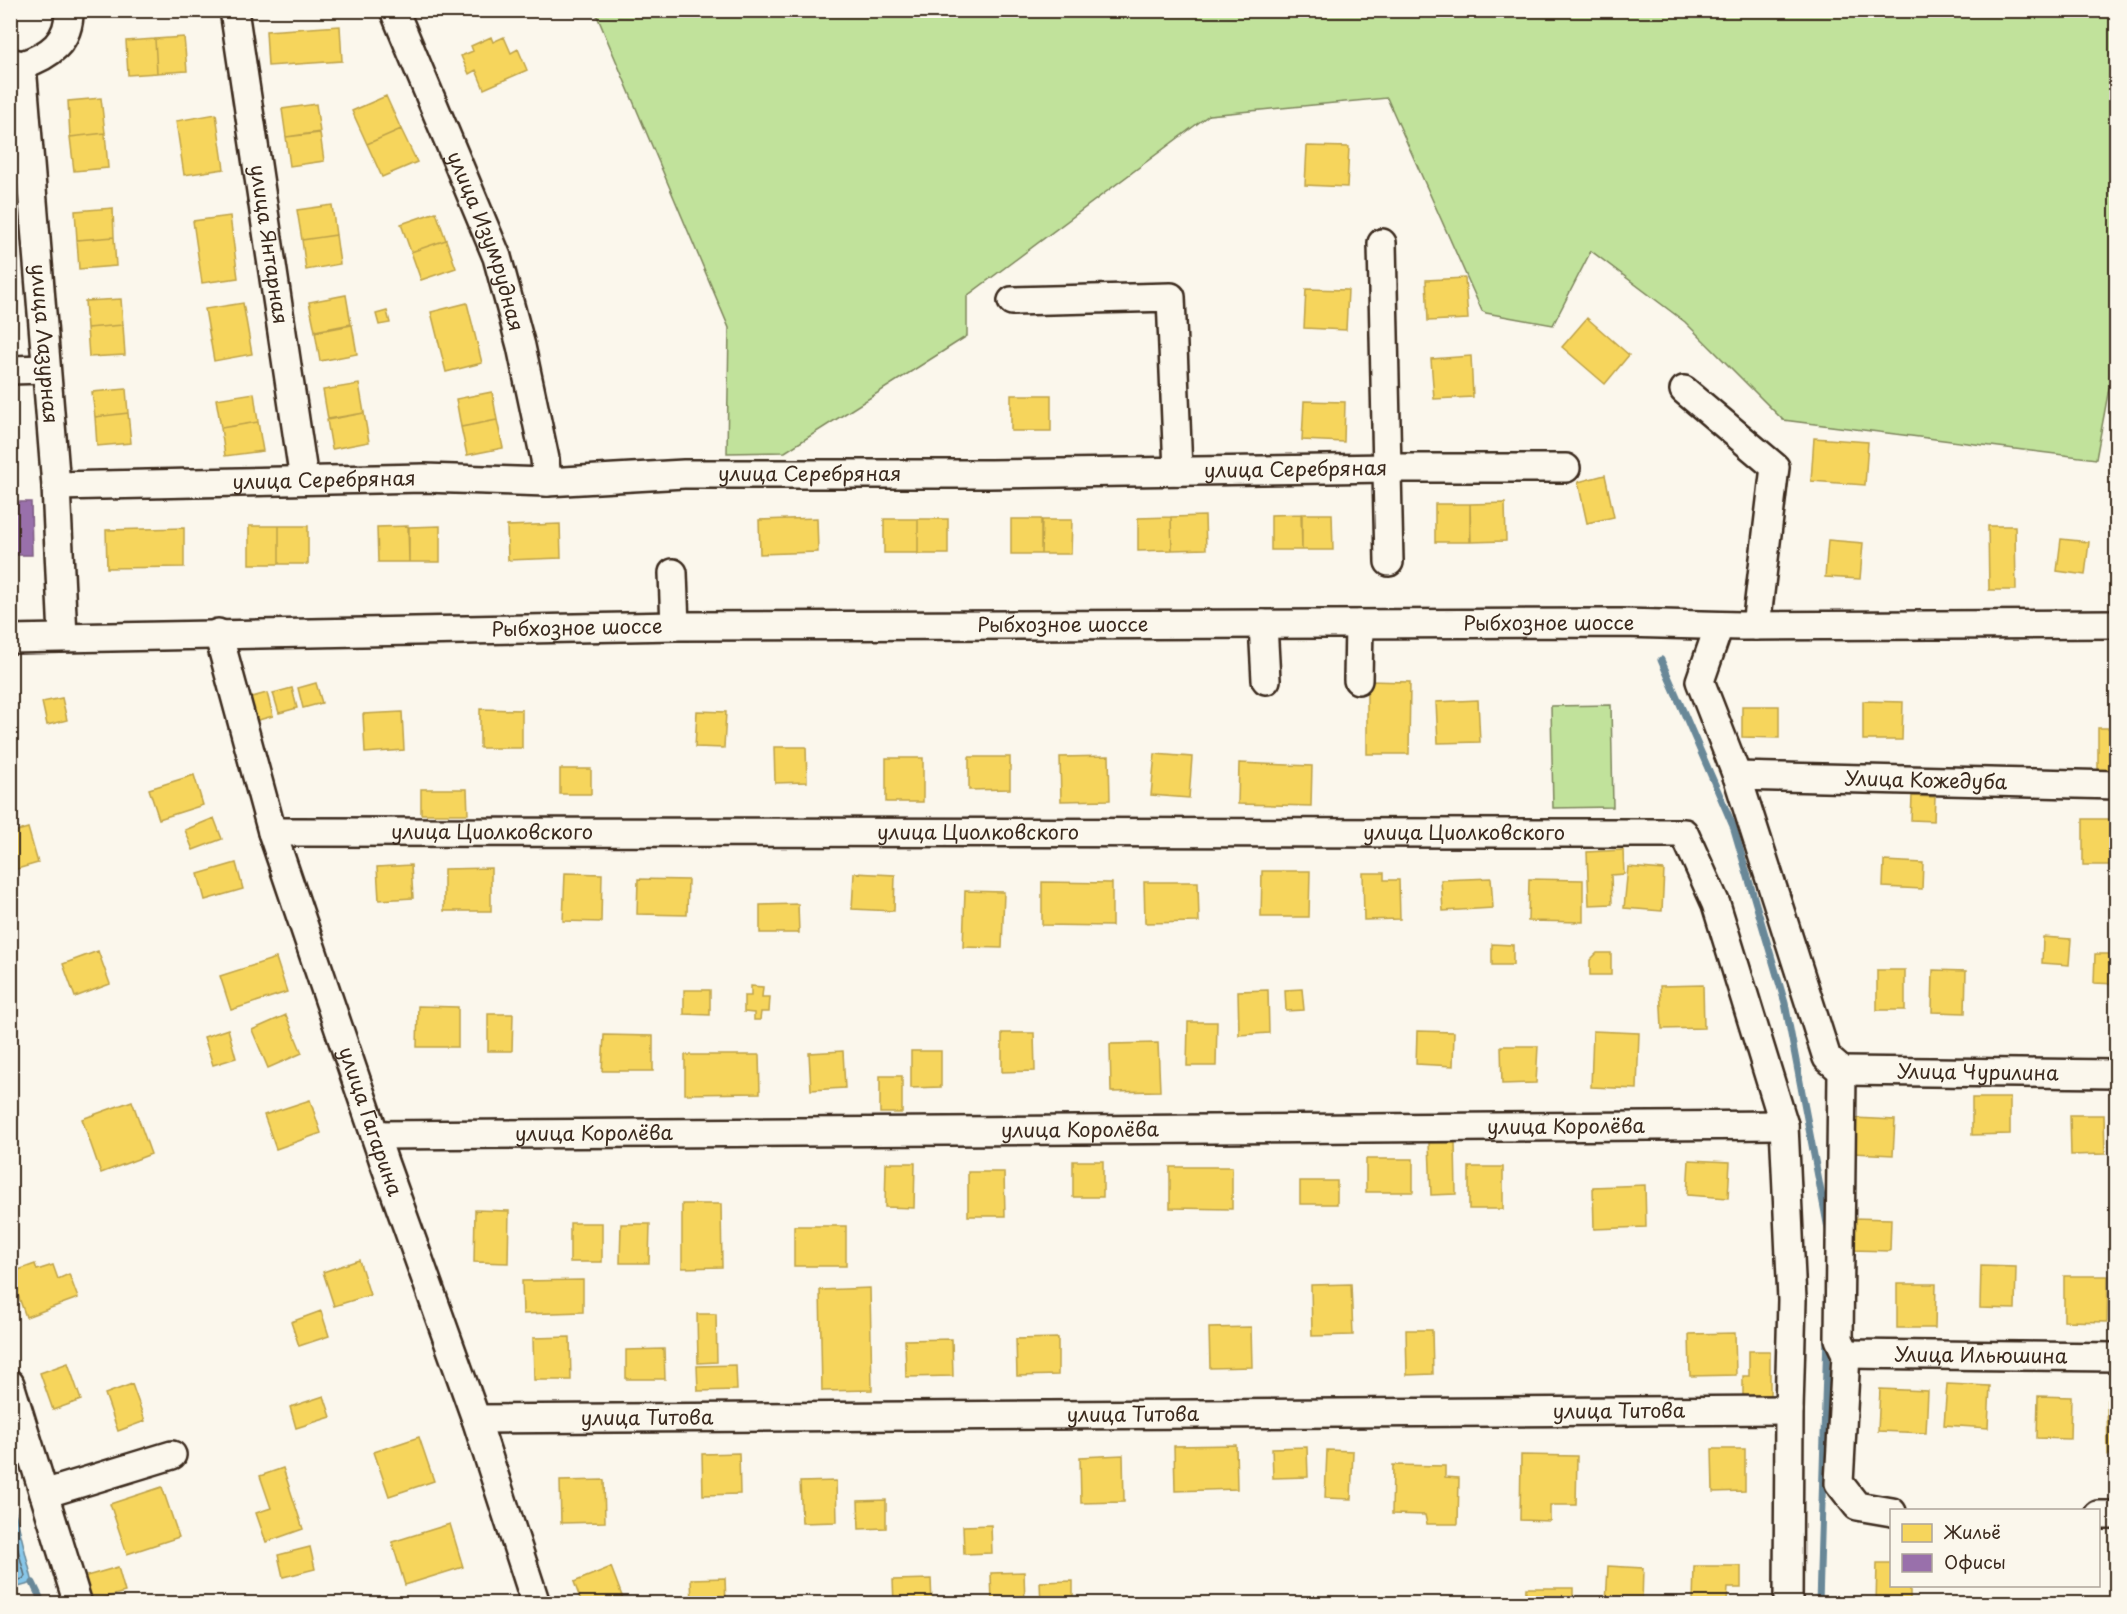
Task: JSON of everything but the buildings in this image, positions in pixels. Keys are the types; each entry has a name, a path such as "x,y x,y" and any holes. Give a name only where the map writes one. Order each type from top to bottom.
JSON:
{"street":[{"name":"улица Янтарная","path":"234,10 304,480"},
{"name":"улица Изумрудная","path":"394,10 497,257 523,357 545,459 546,482"},
{"path":"16,63 40,59 56,47 78,11"},
{"name":"улица Лазурная","path":"16,63 56,486 63,637"},
{"path":"1382,243 1389,562"},
{"path":"1012,301 1171,297 1178,471"},
{"path":"10,370 46,369"},
{"path":"1684,390 1775,466 1756,626"},
{"name":"улица Серебряная","path":"56,486 424,478 546,482 684,474 990,474 1388,468 1566,468"},
{"path":"673,573 675,626"},
{"path":"1263,624 1266,680"},
{"path":"1358,680 1359,624"},
{"name":"Рыбхозное шоссе","path":"10,639 185,636 218,633 675,626 2116,624"},
{"path":"1719,626 1700,681 1737,777 1827,1058 1842,1071 1839,1339 1846,1354 1839,1483 1857,1506 1890,1512"},
{"name":"улица Гагарина","path":"218,633 272,832 375,1135 476,1419 536,1604"},
{"name":"Улица Кожедуба","path":"1737,777 2116,785"},
{"name":"улица Циолковского","path":"272,832 1684,833 1716,904 1784,1125"},
{"name":"Улица Чурилина","path":"1842,1071 2116,1074"},
{"path":"1784,1125 1792,1300 1788,1604"},
{"name":"улица Королёва","path":"375,1135 1784,1125"},
{"name":"Улица Ильюшина","path":"1846,1354 2116,1358"},
{"path":"10,1384 78,1604"},
{"name":"улица Титова","path":"476,1419 1789,1410"},
{"path":"44,1494 172,1455"},
{"path":"2100,1515 2116,1515"}],"green space":[{"path":"595,11 2116,11 2116,389 2109,388 2096,459 1783,420 1685,322 1591,251 1553,325 1486,313 1482,311 1387,98 1209,115 967,296 967,336 785,452 727,453 729,328"},
{"path":"1611,705 1613,807 1553,808 1551,706"}],"water":[{"path":"11,1495 33,1583 10,1589"}],"waterway":[{"path":"1661,660 1733,826 1785,1003 1829,1234"},
{"path":"1819,1604 1827,1335"},
{"path":"33,1583 43,1604"}]}
